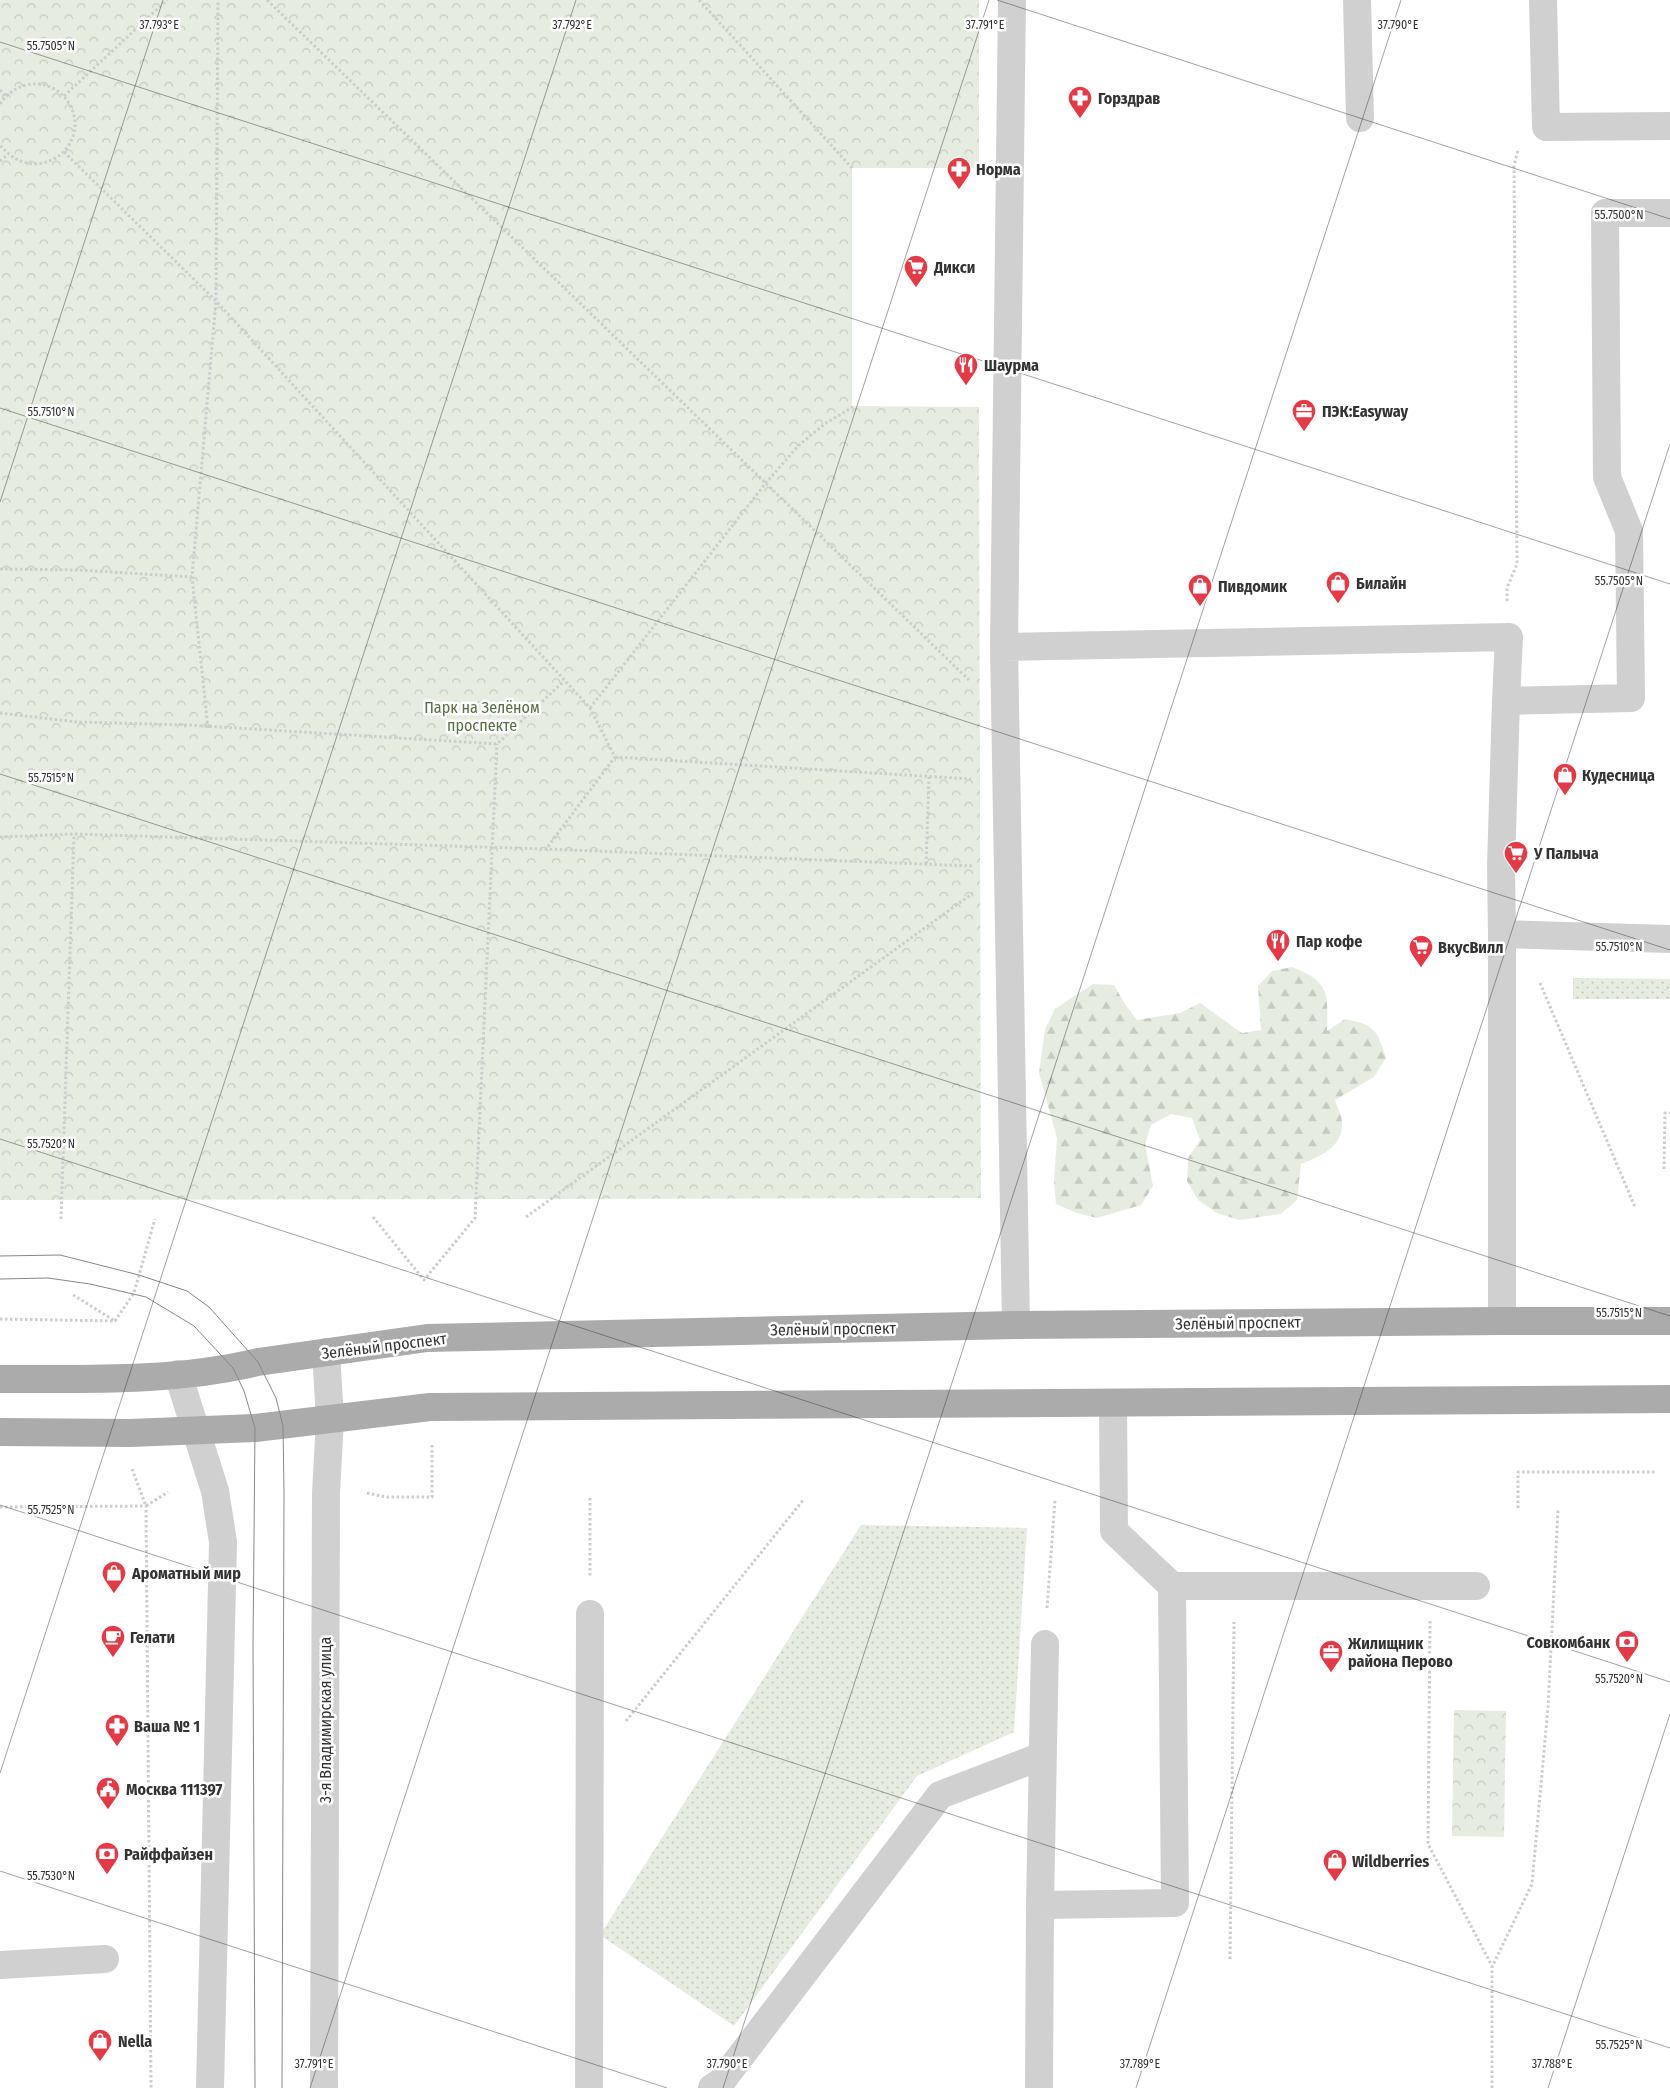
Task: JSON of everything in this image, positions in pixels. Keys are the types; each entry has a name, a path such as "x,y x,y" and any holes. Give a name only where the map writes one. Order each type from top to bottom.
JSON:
{"main road":[{"name":"Зелёный проспект","path":"0,1379 121,1378 178,1374 233,1368 258,1362 427,1338 1016,1326 1670,1321"},
{"path":"0,1432 130,1433 283,1426 430,1407 1670,1399"}],"street":[{"path":"1012,0 1004,648 1016,1326"},
{"path":"1357,0 1360,118"},
{"path":"1543,0 1546,127 1670,126"},
{"path":"1506,701 1631,698 1629,531 1607,477 1605,214 1670,213"},
{"path":"1004,648 1509,637 1502,867 1502,1321"},
{"path":"1502,934 1670,939"},
{"name":"3-я Владимирская улица","path":"324,2088 326,1493 330,1419 326,1352"},
{"path":"178,1374 215,1491 224,1542 210,2088"},
{"path":"1113,1403 1114,1531 1172,1586 1476,1586"},
{"path":"1040,1906 1176,1903 1172,1586"},
{"path":"589,2088 590,1614"},
{"path":"1040,2088 1040,1906 1045,1644"},
{"path":"712,2088 721,2082 940,1796 1042,1756"},
{"path":"0,1965 105,1959"}],"path":[{"path":"64,96 167,0"},
{"path":"208,728 192,577 216,301 218,0"},
{"path":"267,0 765,484 1005,714"},
{"path":"699,0 852,168"},
{"path":"0,104 5,96 15,88 28,84 40,84 53,88 64,96 71,106 74,124 71,142 64,152 54,159 42,163 30,164 8,154 0,145"},
{"path":"0,90 5,96"},
{"path":"1509,637 1506,588 1517,564 1514,166 1520,141"},
{"path":"64,152 216,301 590,708 615,757"},
{"path":"0,161 8,154"},
{"path":"590,708 765,484 799,445 826,423 853,407"},
{"path":"0,569 79,570 192,577"},
{"path":"373,1217 424,1280 475,1218 497,744 564,681"},
{"path":"0,713 77,722 497,744"},
{"path":"615,757 1006,782"},
{"path":"546,849 615,757"},
{"path":"926,864 929,777"},
{"path":"61,1219 74,834"},
{"path":"0,837 74,834 546,849 1008,868"},
{"path":"526,1217 1008,868"},
{"path":"1536,975 1635,1207"},
{"path":"1664,1169 1665,1112 1670,1113"},
{"path":"115,1321 134,1294 156,1219"},
{"path":"73,1295 115,1321"},
{"path":"0,1319 115,1321"},
{"path":"367,1493 387,1497 432,1496 432,1445"},
{"path":"130,1463 146,1506 151,2088"},
{"path":"1518,1508 1518,1472 1656,1472"},
{"path":"0,1507 146,1506 168,1492"},
{"path":"590,1498 590,1614"},
{"path":"590,1766 804,1499"},
{"path":"1045,1644 1055,1500"},
{"path":"1492,2088 1492,1967 1532,1884 1548,1707 1558,1510"},
{"path":"1430,1586 1428,1844 1492,1967"},
{"path":"1230,1959 1234,1587"}],"green space":[{"name":"Парк на Зелёном проспекте","path":"0,0 979,0 979,168 852,168 852,406 979,407 981,1198 0,1200"},
{"path":"1292,967 1314,978 1324,990 1327,1007 1327,1031 1345,1019 1368,1026 1377,1034 1386,1058 1374,1077 1335,1100 1342,1120 1339,1138 1329,1150 1301,1164 1297,1200 1281,1214 1239,1220 1217,1213 1198,1200 1187,1181 1188,1158 1200,1140 1192,1118 1171,1114 1151,1125 1145,1144 1153,1186 1141,1205 1097,1218 1077,1213 1056,1204 1054,1181 1057,1138 1039,1073 1045,1029 1055,1009 1093,984 1114,985 1137,1020 1180,1013 1200,1003 1242,1033 1261,1030 1258,986 1272,971"},
{"path":"1573,978 1670,979 1670,999 1573,999"},
{"path":"861,1525 1027,1528 1014,1732 917,1776 734,2026 600,1935"},
{"path":"1454,1710 1506,1711 1504,1837 1452,1836"}],"tram line":[{"path":"0,1256 60,1255 139,1275 187,1291 209,1307 258,1362 276,1398 283,1426 284,1493 282,2088"},
{"path":"0,1279 48,1278 90,1284 146,1297 194,1326 233,1368 244,1391 255,1428 253,1646 255,2088"}],"place":[{"name":"Горздрав","path":"1080,119"},
{"name":"Норма","path":"959,190"},
{"name":"Дикси","path":"916,288"},
{"name":"Шаурма","path":"966,386"},
{"name":"ПЭК:Easyway","path":"1304,432"},
{"name":"Билайн","path":"1338,604"},
{"name":"Пивдомик","path":"1200,607"},
{"name":"Кудесница","path":"1565,796"},
{"name":"У Палыча","path":"1516,874"},
{"name":"Пар кофе","path":"1278,962"},
{"name":"ВкусВилл","path":"1421,968"},
{"name":"Ароматный мир","path":"114,1594"},
{"name":"Гелати","path":"113,1658"},
{"name":"Совкомбанк","path":"1627,1663"},
{"name":"Жилищник района Перово","path":"1331,1673"},
{"name":"Ваша № 1","path":"117,1747"},
{"name":"Москва 111397","path":"108,1810"},
{"name":"Райффайзен","path":"107,1875"},
{"name":"Wildberries","path":"1335,1882"},
{"name":"Nella","path":"100,2062"}]}
